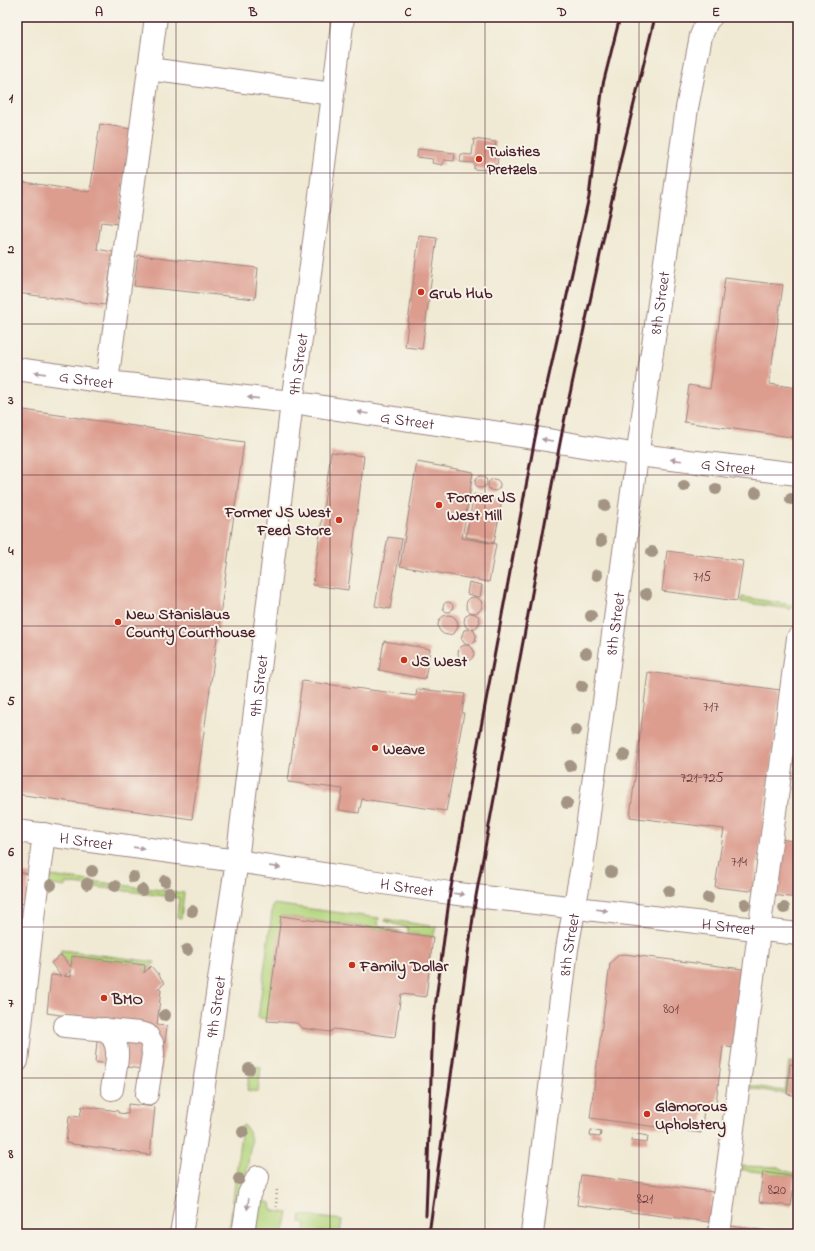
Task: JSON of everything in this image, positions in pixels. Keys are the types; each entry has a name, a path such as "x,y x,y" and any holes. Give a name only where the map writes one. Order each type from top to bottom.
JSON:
{"main road":[{"path":"106,382 156,17"},
{"name":"9th Street","path":"181,1234 191,1177 225,931 237,861 292,402 343,17"},
{"name":"8th Street","path":"532,1234 567,949 582,866 687,108 701,36 708,19 711,17"},
{"path":"149,69 333,94"},
{"name":"G Street","path":"17,369 106,382 292,402 638,455 798,474"},
{"path":"719,1234 798,638"},
{"name":"H Street","path":"17,831 237,861 443,892 760,928 798,934"},
{"path":"17,1061 44,834"},
{"path":"65,1026 114,1030 148,1035 152,1043 153,1055 125,1091 118,1052 112,1034 114,1030"},
{"path":"243,1234 249,1194 258,1177"}],"path":[{"path":"276,1207 278,1186"}],"green space":[{"path":"742,597 792,605 791,609 741,602"},
{"path":"50,876 184,893 181,919 177,918 179,898 66,883 65,887 53,885 51,893 47,894"},
{"path":"273,904 379,918 378,925 401,932 282,916 268,1019 258,1018"},
{"path":"385,919 436,927 433,937 408,933 408,928 385,921"},
{"path":"61,950 155,962 144,973 145,965 72,956 71,967 61,955"},
{"path":"789,1062 798,1063 798,1065 790,1065 787,1094 748,1088 748,1085 785,1091"},
{"path":"248,1065 261,1067 258,1092 247,1090 250,1073 247,1072"},
{"path":"244,1125 249,1132 251,1141 238,1234 229,1234 241,1133 240,1128"},
{"path":"738,1166 778,1167 796,1175 795,1177 738,1169"},
{"path":"262,1190 264,1190 263,1201 271,1203 274,1211 288,1213 284,1231 286,1234 267,1232 267,1234 249,1234 254,1202"},
{"path":"301,1215 342,1220 340,1234 320,1232 320,1234 304,1234 306,1223 300,1222"}],"building":[{"path":"538,17 548,17 547,22 537,19"},
{"path":"100,124 131,129 118,224 101,222 97,249 113,252 105,305 17,293 17,181 90,192"},
{"path":"474,139 496,142 494,157 498,157 497,165 489,164 488,170 474,169 474,163 460,162 461,154 472,155"},
{"path":"418,149 455,153 454,161 444,160 443,165 432,163 433,159 417,157"},
{"name":"Grub Hub","path":"419,236 437,238 422,349 405,347"},
{"path":"138,255 258,268 255,299 134,286"},
{"path":"725,278 783,285 769,384 798,388 798,438 684,422 689,385 710,389"},
{"name":"New Stanislaus County Courthouse","path":"17,409 244,442 192,819 17,794"},
{"name":"Former JS West Feed Store","path":"331,452 364,456 348,590 313,585"},
{"name":"Former JS West Mill","path":"417,462 473,472 462,538 496,544 489,582 400,566"},
{"path":"479,476 483,476 487,482 483,488 479,488 475,484 475,480"},
{"path":"492,479 496,479 500,485 496,491 492,491 488,487 488,483"},
{"path":"474,494 502,500 494,543 466,537"},
{"path":"388,537 402,539 390,609 375,606"},
{"path":"667,551 743,561 737,601 662,591"},
{"path":"469,582 482,585 480,597 467,594"},
{"path":"474,597 480,599 482,605 480,611 474,613 468,611 466,605 468,599"},
{"path":"446,602 450,602 452,603 452,611 446,612 443,609 443,605"},
{"path":"469,613 477,615 480,622 476,628 471,629 476,635 475,642 468,645 464,643 461,638 464,630 470,629 466,627 464,622 465,617"},
{"path":"448,615 455,618 458,625 455,632 448,635 441,632 438,625 441,618"},
{"name":"JS West","path":"384,641 430,649 425,679 379,670"},
{"path":"466,645 472,647 474,653 472,659 466,661 460,659 458,653 460,647"},
{"path":"648,672 780,690 775,738 754,888 750,891 715,887 724,829 630,817"},
{"name":"Weave","path":"302,681 416,696 417,689 465,694 462,713 464,713 446,811 362,799 359,813 339,810 343,789 288,782"},
{"path":"781,839 798,842 798,898 772,895"},
{"path":"17,872 30,874 26,904 19,903 18,914 17,913"},
{"name":"Family Dollar","path":"281,916 433,937 426,997 401,994 395,1037 334,1029 330,1032 301,1028 297,1023 267,1021"},
{"path":"624,954 743,969 733,1048 723,1046 715,1111 704,1110 701,1133 590,1118 610,964 619,955"},
{"name":"BMO","path":"61,955 71,967 72,956 145,965 144,973 151,966 165,983 157,989 161,990 157,1025 167,1026 161,1072 95,1062 99,1021 47,1013 51,975 61,976 51,963","holes":["71,970 71,977 64,976"]},
{"path":"790,1064 798,1065 798,1096 787,1094"},
{"path":"128,1104 155,1107 150,1155 66,1143 69,1116 80,1117 82,1106 118,1111 118,1113 128,1114"},
{"path":"591,1130 601,1132 600,1137 590,1136"},
{"path":"632,1133 648,1136 647,1143 631,1141"},
{"path":"763,1172 795,1177 791,1206 759,1202"},
{"path":"581,1175 713,1192 709,1222 577,1205"},
{"path":"731,1226 783,1233 783,1234 730,1234"}],"railway":[{"path":"426,1215 433,1023 450,893 535,438 589,197 603,84 620,17"},
{"path":"429,1234 476,896 554,474 622,153 655,17"}],"place":[{"name":"Twisties Pretzels","path":"479,159"},
{"name":"Grub Hub","path":"421,292"},
{"name":"Former JS West Mill","path":"439,505"},
{"name":"Former JS West Feed Store","path":"339,520"},
{"name":"New Stanislaus County Courthouse","path":"118,622"},
{"name":"JS West","path":"404,660"},
{"name":"Weave","path":"375,748"},
{"name":"Family Dollar","path":"352,965"},
{"name":"BMO","path":"104,998"},
{"name":"Glamorous Upholstery","path":"647,1114"}]}
